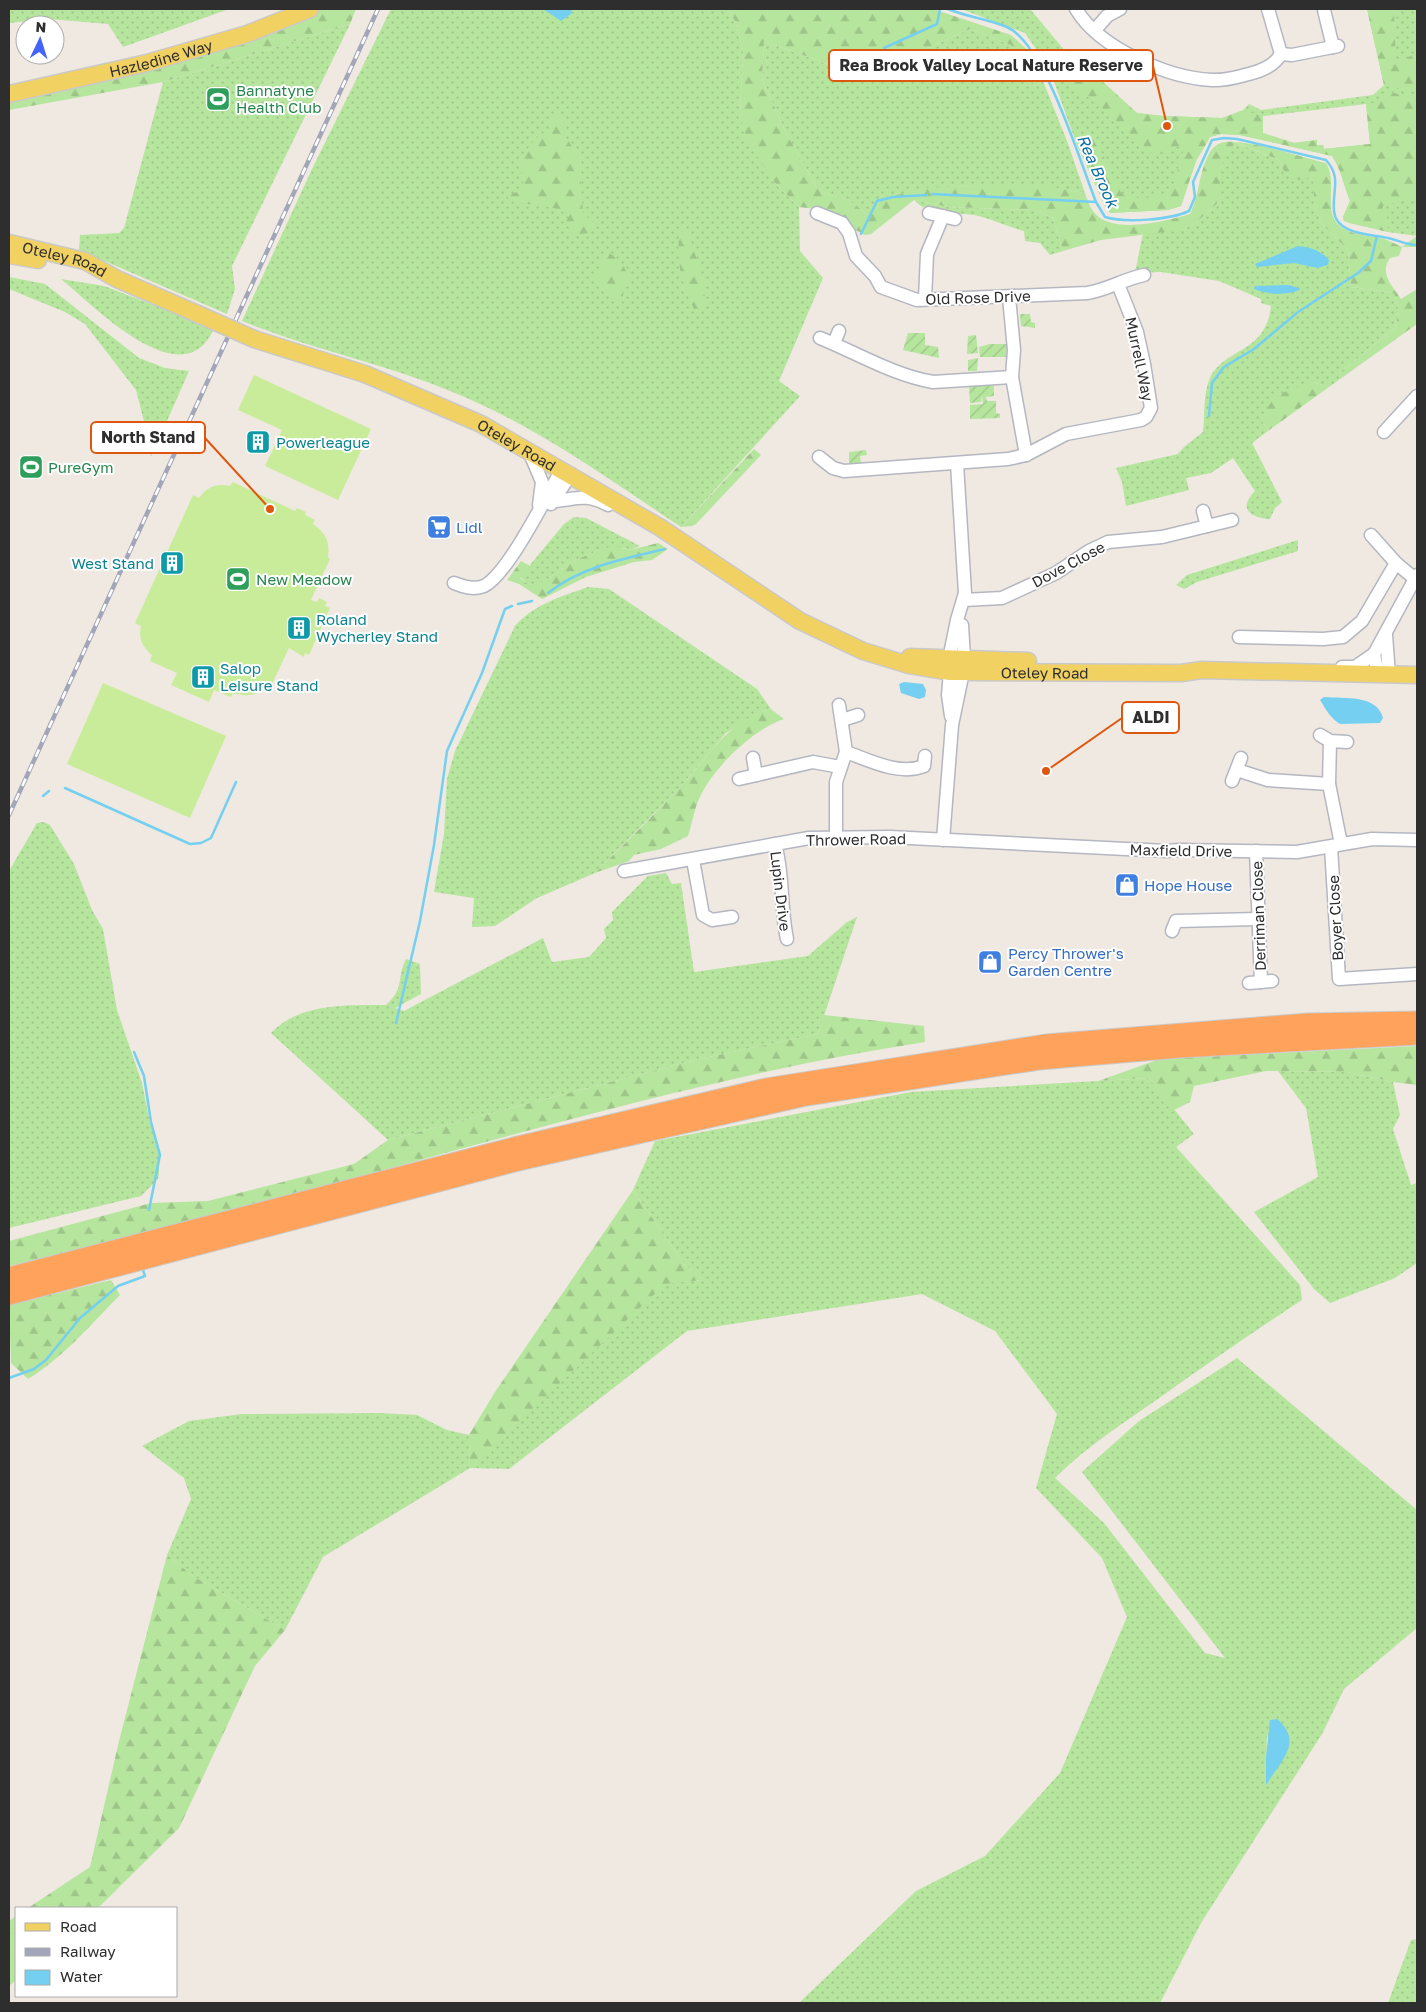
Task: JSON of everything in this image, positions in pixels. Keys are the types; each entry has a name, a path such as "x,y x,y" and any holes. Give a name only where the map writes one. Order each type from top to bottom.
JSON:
{"highway":[{"path":"9,1277 514,1147 766,1088 1046,1044 1308,1023 1417,1021"},
{"path":"9,1294 514,1162 806,1096 1039,1060 1180,1048 1417,1035"}],"main road":[{"name":"Hazledine Way","path":"9,94 156,61 247,34 310,9"},
{"name":"Oteley Road","path":"9,243 85,261 117,280"},
{"name":"Oteley Road","path":"9,255 82,269 117,280 254,339 394,385 481,424 567,472 660,528 800,621 859,649 891,658 907,657 957,665 1181,667 1202,670 1417,675"}],"street":[{"path":"1076,9 1095,30 1131,56 1152,67 1180,76 1211,80 1228,80 1255,72 1276,62 1281,54 1268,9"},
{"path":"1095,30 1107,16 1120,9"},
{"path":"1281,54 1292,55 1335,46 1324,10"},
{"name":"Old Rose Drive","path":"817,213 842,223 849,233 856,256 875,276 881,287 909,298 1009,297 1100,292 1144,275"},
{"path":"925,299 926,254 949,218 929,213"},
{"path":"856,256 868,248"},
{"name":"Murrell Way","path":"818,457 838,470 844,471 957,464 1026,455 1066,434 1136,422 1149,413 1150,401 1142,354 1129,309 1118,284"},
{"path":"1009,297 1014,350 1012,377 1026,455"},
{"path":"834,343 839,330"},
{"path":"820,338 883,366 924,381 1012,377"},
{"path":"1384,432 1417,396"},
{"path":"529,451 542,482 539,512"},
{"path":"829,465 836,454"},
{"path":"943,840 952,723 948,695 957,665 965,588 957,464"},
{"path":"555,501 567,472"},
{"path":"454,583 469,588 483,586 491,581 518,546 567,472"},
{"path":"539,512 555,501 574,497 587,497 600,500 649,526 660,528"},
{"path":"1203,511 1207,526"},
{"name":"Dove Close","path":"963,602 1002,598 1056,574 1084,554 1108,542 1118,539 1148,540 1232,520"},
{"path":"1288,672 1311,668 1355,667 1374,654 1416,577 1396,563 1380,538"},
{"path":"1245,634 1323,639 1343,637 1362,621 1396,563"},
{"path":"1383,675 1386,635"},
{"path":"1374,654 1383,675"},
{"path":"836,837 835,793 840,767 846,752 839,705"},
{"path":"842,720 858,715"},
{"path":"1336,846 1325,738 1347,742"},
{"path":"846,752 890,767 916,770 926,765"},
{"path":"753,758 756,775"},
{"path":"739,779 813,762 840,767"},
{"path":"1237,770 1268,780 1329,784"},
{"name":"Thrower Road","path":"624,871 775,844 836,837 890,836 943,840"},
{"name":"Maxfield Drive","path":"943,840 1166,851 1297,852 1372,838 1417,840"},
{"name":"Lupin Drive","path":"775,844 782,868 781,903 787,939"},
{"name":"Boyer Close","path":"1336,846 1339,979 1411,970"},
{"name":"Derriman Close","path":"1256,851 1257,919 1261,982"},
{"path":"693,860 703,915 712,920 732,918"},
{"path":"1172,923 1257,919"}],"green space":[{"path":"9,9 229,9 123,47 108,24 65,20 65,15 15,15 15,22 9,23"},
{"path":"322,9 356,9 350,24 163,82 9,110 9,100 248,40"},
{"path":"391,9 728,9 735,21 743,50 740,114 775,183 799,207 800,251 823,278 779,381 800,396 681,527 569,453 481,404 424,381 293,340 242,321 312,169"},
{"path":"728,9 933,9 1011,35 1032,54 1043,81 1035,86 1011,45 970,29 915,54 855,74 764,41 762,79 785,131 816,186 827,194 849,200 867,214 875,202 920,188 1034,184 1085,193 1093,211 1101,219 1112,223 1139,225 1153,223 1190,214 1206,160 1211,150 1220,143 1235,142 1219,170 1221,200 1189,229 1101,240 1063,251 1053,218 1034,210 948,207 914,200 871,234 865,235 816,209 799,207 775,183 747,141 740,114 743,50 735,21"},
{"path":"961,9 1030,9 1076,64 1104,83 1137,113 1222,118 1240,113 1249,104 1261,110 1373,95 1384,85 1367,9 1417,9 1417,236 1388,232 1344,221 1343,217 1350,201 1332,156 1240,135 1221,134 1210,137 1196,161 1181,206 1168,210 1110,213 1077,145 1049,68 1025,33","holes":["1366,104 1370,144 1324,149 1323,145 1317,145 1317,140 1294,143 1263,133 1263,116"]},
{"path":"1367,9 1392,9 1394,12 1396,65 1417,52 1417,84 1414,92 1384,85"},
{"path":"350,24 232,266 235,289 227,314 79,250 80,235 119,233 124,228 163,82"},
{"path":"970,29 1011,45 1035,86 1043,81 1085,193 1036,185 947,187 867,214 849,200 827,194 816,186 785,131 762,79 764,41 855,74 915,54"},
{"path":"1076,64 1104,83 1137,113 1222,118 1243,110 1263,116 1263,133 1294,143 1317,140 1317,145 1323,145 1324,149 1370,144 1366,103 1373,103 1390,92 1417,99 1417,196 1383,206 1382,211 1387,214 1388,232 1349,223 1344,221 1343,217 1350,201 1332,156 1240,135 1221,134 1210,137 1196,161 1181,206 1168,210 1110,213 1074,137 1089,135 1098,145 1121,193 1143,199 1171,192 1183,152 1178,146 1168,153 1153,154 1092,99 1072,90 1067,78"},
{"path":"557,115 563,117 564,134 579,158 583,214 598,226 590,233 573,235 566,222 570,214 554,208 509,201 507,194 519,192 523,177 518,162 535,139 550,128 549,116"},
{"path":"1234,142 1279,160 1285,173 1311,177 1314,184 1314,204 1322,224 1348,250 1351,287 1394,293 1399,311 1395,328 1339,373 1343,377 1329,387 1312,382 1262,420 1268,431 1252,443 1282,502 1275,508 1270,519 1257,517 1247,508 1247,503 1255,491 1233,458 1211,473 1186,478 1189,490 1126,506 1122,482 1116,468 1178,454 1203,432 1205,397 1210,378 1225,360 1253,342 1268,322 1271,306 1261,303 1261,299 1219,281 1161,272 1135,273 1143,233 1189,229 1220,201 1219,170"},
{"path":"1235,142 1260,146 1326,163 1331,178 1332,215 1336,222 1342,228 1349,231 1384,239 1402,247 1399,256 1390,258 1386,274 1401,299 1417,289 1417,324 1343,377 1339,373 1395,328 1399,311 1394,293 1351,287 1348,250 1322,224 1314,204 1314,184 1311,177 1299,180 1285,173 1279,160"},
{"path":"914,200 948,207 1034,210 1053,218 1063,251 1050,255 1040,243 1025,241 1024,231 974,215 929,210"},
{"path":"688,231 704,283 705,310 694,309 686,291 681,272 678,252 680,232"},
{"path":"1417,236 1417,247 1402,247"},
{"path":"606,250 621,262 630,278 624,287 622,303 598,287 593,278 603,270 599,259"},
{"path":"9,277 45,284 139,358 165,368 189,371 151,457 136,390 85,324 65,312 9,289"},
{"path":"61,279 104,286 214,328 200,348 182,354 161,351 138,340 116,325"},
{"path":"1020,314 1030,314 1031,322 1035,323 1035,328 1021,326"},
{"path":"908,333 925,333 925,345 938,347 939,358 903,350"},
{"path":"976,335 978,353 967,354 968,336"},
{"path":"990,344 1006,344 1007,357 980,357 979,347"},
{"path":"978,358 977,371 968,371 968,360"},
{"path":"254,375 371,429 338,500 265,466 282,430 238,410"},
{"path":"1312,382 1329,387 1268,431 1262,420 1270,404 1281,394"},
{"path":"969,386 994,386 994,396 986,397 987,401 996,401 996,413 1000,414 1000,418 970,419 970,405 983,404 982,396 981,402 970,403"},
{"path":"754,449 761,455 696,524 681,527"},
{"path":"866,450 867,455 860,456 861,464 851,464 849,462 849,452"},
{"name":"New Meadow","path":"233,482 295,511 297,508 306,512 305,515 315,520 313,524 326,538 328,557 330,559 311,600 317,602 319,598 327,602 325,606 330,608 309,655 305,653 304,657 289,648 271,686 268,685 252,695 233,693 231,697 214,690 209,702 171,685 177,673 150,661 152,655 142,642 140,635 141,626 135,623 193,495 199,498 212,487 220,485 230,486"},
{"path":"574,517 586,518 640,546 630,550 624,548 600,550 575,560 540,584 528,584 520,577 564,524"},
{"path":"1298,540 1298,551 1197,582 1184,589 1176,585 1187,575"},
{"path":"658,543 668,549 652,560 634,562 586,577 542,599 519,584 507,580 521,561 530,566 520,578 528,584 540,584 575,560 600,550 613,546 630,550"},
{"path":"588,587 609,589 757,689 771,709 763,711 726,733 682,785 595,873 537,898 495,926 472,927 474,898 434,892 444,834 447,779 455,751 515,626 530,612 539,607"},
{"path":"103,683 226,736 190,818 67,764"},
{"path":"771,709 784,719 772,724 747,741 713,775 699,799 688,836 661,849 634,855 629,861 595,873 692,774 721,740 743,721"},
{"path":"44,822 50,825 74,864 92,910 103,929 117,1010 142,1083 150,1123 159,1150 159,1173 158,1179 141,1196 9,1228 9,871 37,823"},
{"path":"666,873 672,884 681,883 694,972 808,956 847,922 857,917 818,1034 699,1059 388,1140 271,1033 282,1023 309,1011 340,1006 386,1005 396,994 406,959 420,964 421,994 395,1008 404,1011 543,938 552,962 589,957 606,938 604,929 613,920 612,912 648,876"},
{"path":"824,1015 924,1026 925,1042 848,1055 695,1088 125,1238 9,1266 9,1241 151,1203 208,1201 354,1164 388,1140 699,1059 818,1034"},
{"path":"1417,1046 1417,1085 1347,1072 1266,1071 1194,1086 1190,1102 1174,1110 1149,1078 1098,1081 1160,1059"},
{"path":"1278,1071 1347,1072 1393,1082 1400,1115 1393,1129 1411,1185 1417,1183 1417,1263 1395,1278 1330,1303 1314,1289 1254,1212 1318,1177 1306,1108"},
{"path":"1149,1078 1194,1134 1176,1147 1300,1285 1302,1300 1105,1436 1055,1478 1104,1523 1205,1653 1225,1658 1082,1472 1139,1421 1237,1358 1417,1510 1417,1628 1344,1689 1322,1734 1201,1923 1160,2003 799,2003 916,1891 985,1856 1060,1773 1127,1617 1102,1558 1036,1488 1057,1414 995,1331 922,1294 687,1331 509,1469 470,1468 323,1557 285,1630 193,1576 167,1555 191,1499 184,1478 142,1446 189,1421 242,1414 380,1413 417,1415 447,1430 469,1435 470,1467 665,1283 702,1280 685,1265 633,1190 655,1141 911,1092","holes":["1267,1734 1275,1771 1266,1784"]},
{"path":"633,1190 685,1265 702,1280 665,1284 470,1468 469,1435 495,1392"},
{"path":"111,1280 120,1295 77,1340 53,1361 28,1379 11,1363 9,1305"},
{"path":"167,1555 193,1576 285,1630 255,1666 179,1828 99,1907 30,1907 90,1867 119,1741"},
{"path":"15,1917 15,1981 9,1986 9,1921"},
{"path":"1417,1939 1417,2003 1388,2003 1411,1940"}],"water":[{"path":"543,9 572,9 571,14 561,21"},
{"path":"1298,246 1319,251 1329,260 1328,265 1317,268 1294,263 1257,267 1255,264"},
{"path":"1289,285 1301,289 1290,293 1278,294 1265,293 1254,289 1255,286"},
{"path":"904,682 923,684 926,690 925,697 919,699 901,693 899,684"},
{"path":"1324,697 1367,701 1380,710 1383,718 1380,723 1340,724 1326,710 1320,700"},
{"path":"1277,1719 1285,1727 1289,1736 1289,1744 1283,1760 1266,1785 1266,1757 1270,1720"}],"waterway":[{"path":"884,48 937,24 940,9"},
{"name":"Rea Brook","path":"948,9 1007,27 1021,38 1035,56 1060,106 1096,202 1105,217 1124,220 1147,220 1171,217 1189,211 1195,197 1193,182 1212,140 1224,138 1237,139 1326,160 1334,173 1334,211 1336,219 1341,225 1355,232 1417,245"},
{"path":"932,194 1096,202"},
{"path":"861,234 877,201 893,197 927,195"},
{"path":"1209,416 1212,383 1224,367 1254,349 1298,312 1358,273 1371,261 1377,236"},
{"path":"548,593 575,576 589,570 619,560 665,549"},
{"path":"518,604 532,601"},
{"path":"396,1023 420,921 434,845 447,751 482,673 505,609 512,606"},
{"path":"65,788 190,844 201,843 211,838 236,782"},
{"path":"43,796 49,791"},
{"path":"134,1052 144,1076 151,1122 160,1155 149,1210"},
{"path":"9,1378 34,1369 46,1360 80,1318 118,1286 145,1276 142,1267"}],"railway":[{"path":"9,815 378,9"}],"place":[{"name":"Bannatyne Health Club","path":"218,99"},
{"name":"Rea Brook Valley Local Nature Reserve","path":"1167,126"},
{"name":"Powerleague","path":"258,442"},
{"name":"PureGym","path":"31,467"},
{"name":"North Stand","path":"270,509"},
{"name":"Lidl","path":"439,527"},
{"name":"West Stand","path":"172,563"},
{"name":"New Meadow","path":"238,579"},
{"name":"Roland Wycherley Stand","path":"299,628"},
{"name":"Salop Leisure Stand","path":"203,677"},
{"name":"ALDI","path":"1046,771"},
{"name":"Hope House","path":"1127,885"},
{"name":"Percy Thrower's Garden Centre","path":"990,962"}]}
